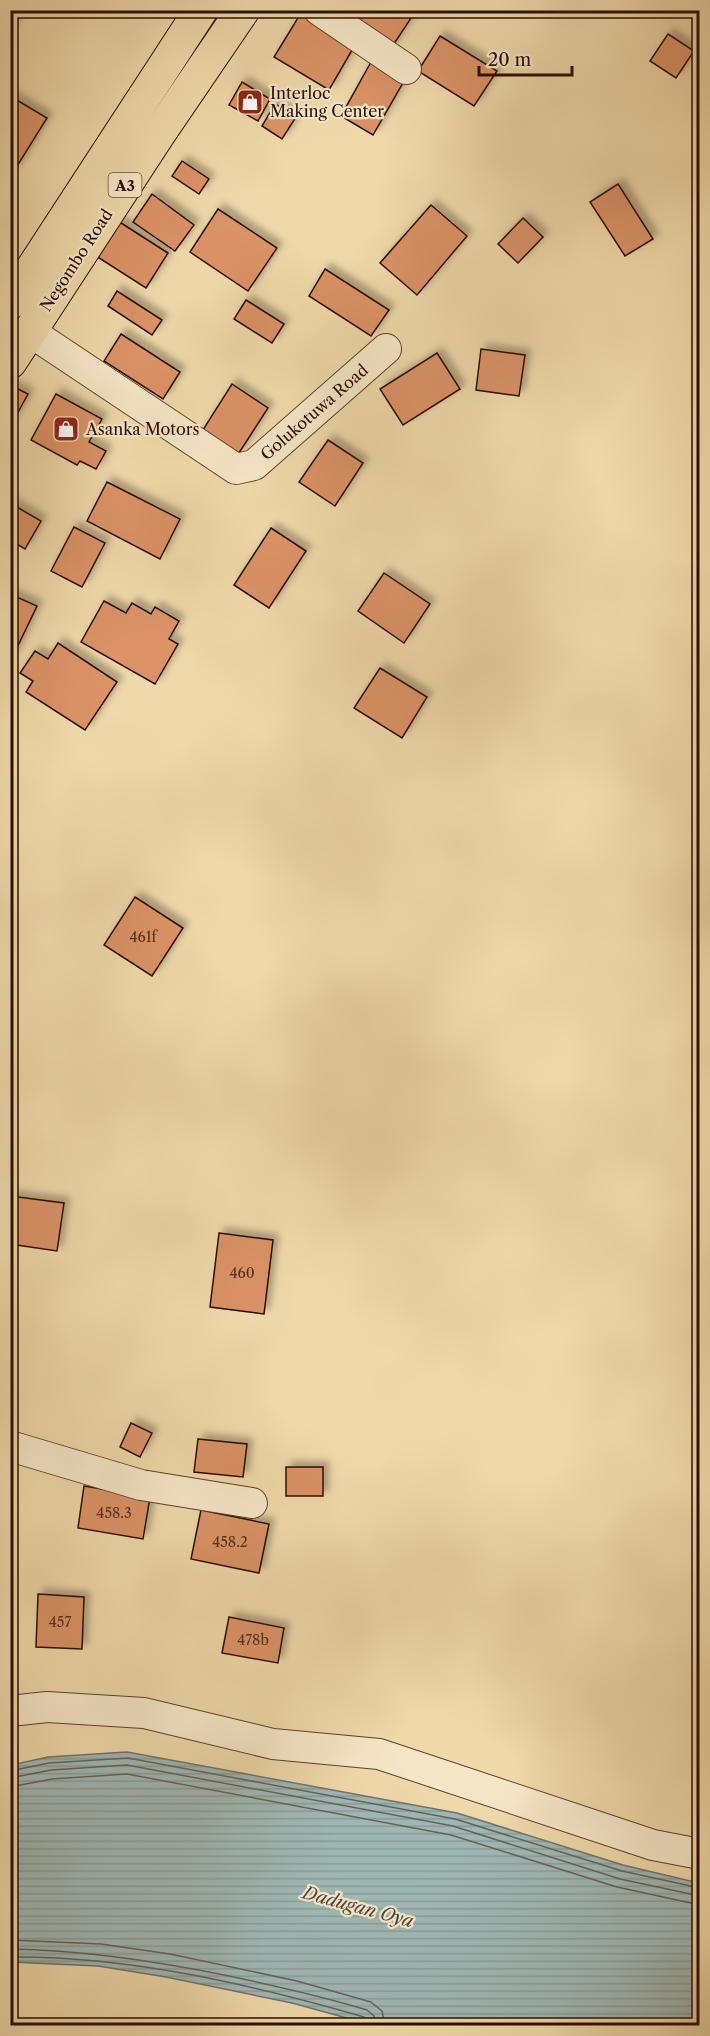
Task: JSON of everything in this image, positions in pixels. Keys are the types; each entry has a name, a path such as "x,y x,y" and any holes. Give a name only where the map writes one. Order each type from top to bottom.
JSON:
{"highway":[{"name":"Negombo Road","path":"10,362 158,135 243,10"},
{"name":"Negombo Road","path":"10,303 190,13"}],"street":[{"path":"319,10 406,69"},
{"name":"Golukotuwa Road","path":"29,331 236,469 254,465 386,349"},
{"path":"10,1446 141,1485 252,1503"},
{"path":"10,1711 47,1707 144,1713 273,1744 379,1754 653,1845 699,1854"}],"water":[{"name":"Dadugan Oya","path":"127,1752 457,1813 623,1865 699,1883 699,2025 372,2025 292,2003 166,1977 98,1966 11,1962 11,1765 48,1757"}],"building":[{"path":"10,10 23,10 10,31"},
{"path":"331,10 406,10 413,15 390,50"},
{"path":"301,13 355,45 329,90 274,57"},
{"path":"668,34 694,51 676,78 650,61"},
{"path":"440,36 497,71 474,106 418,71"},
{"path":"371,62 404,81 373,135 341,116"},
{"name":"Interloc Making Center","path":"242,82 270,99 258,121 229,105"},
{"path":"10,96 47,118 14,171 10,169"},
{"path":"275,104 296,117 282,139 262,126"},
{"path":"182,161 209,179 199,194 172,176"},
{"path":"618,184 653,239 625,256 590,202"},
{"path":"152,194 194,225 175,251 133,222"},
{"path":"431,205 467,236 417,295 380,263"},
{"path":"218,209 277,248 248,291 190,252"},
{"path":"523,218 543,237 518,263 498,244"},
{"path":"118,221 168,253 146,288 96,256"},
{"path":"325,269 389,310 371,336 309,296"},
{"path":"117,291 162,320 152,335 108,306"},
{"path":"246,300 284,324 272,343 234,319"},
{"path":"121,334 180,372 163,399 104,361"},
{"path":"481,349 525,355 519,396 476,390"},
{"path":"437,353 460,389 403,425 380,389"},
{"path":"232,384 268,408 237,456 201,433"},
{"path":"10,385 28,394 12,423 10,422"},
{"name":"Asanka Motors","path":"56,394 102,419 89,442 106,451 96,469 80,461 77,465 31,440"},
{"path":"328,440 363,463 335,506 299,482"},
{"path":"107,482 180,519 160,559 87,521"},
{"path":"10,503 41,521 25,549 10,540"},
{"path":"74,527 105,543 82,587 51,571"},
{"path":"271,528 306,551 269,608 234,585"},
{"path":"384,573 430,604 404,643 358,611"},
{"path":"10,594 37,606 12,658 10,658"},
{"path":"104,601 126,613 132,603 151,614 155,607 179,621 169,639 178,644 155,684 81,642"},
{"path":"58,643 117,682 85,730 26,692 33,681 20,673 35,651 48,659"},
{"path":"380,668 427,697 402,738 354,708"},
{"path":"135,897 183,928 152,976 104,945"},
{"path":"10,1196 64,1203 57,1251 10,1244"},
{"path":"219,1233 273,1240 264,1314 210,1307"},
{"path":"131,1423 152,1433 140,1457 120,1447"},
{"path":"198,1439 247,1444 243,1477 194,1472"},
{"path":"286,1467 323,1467 323,1496 286,1496"},
{"path":"84,1486 150,1497 143,1539 78,1528"},
{"path":"201,1510 269,1524 259,1573 191,1559"},
{"path":"38,1594 84,1597 82,1649 36,1647"},
{"path":"229,1617 284,1628 278,1663 222,1653"}],"place":[{"name":"Interloc Making Center","path":"250,102"},
{"name":"Asanka Motors","path":"66,429"}]}
